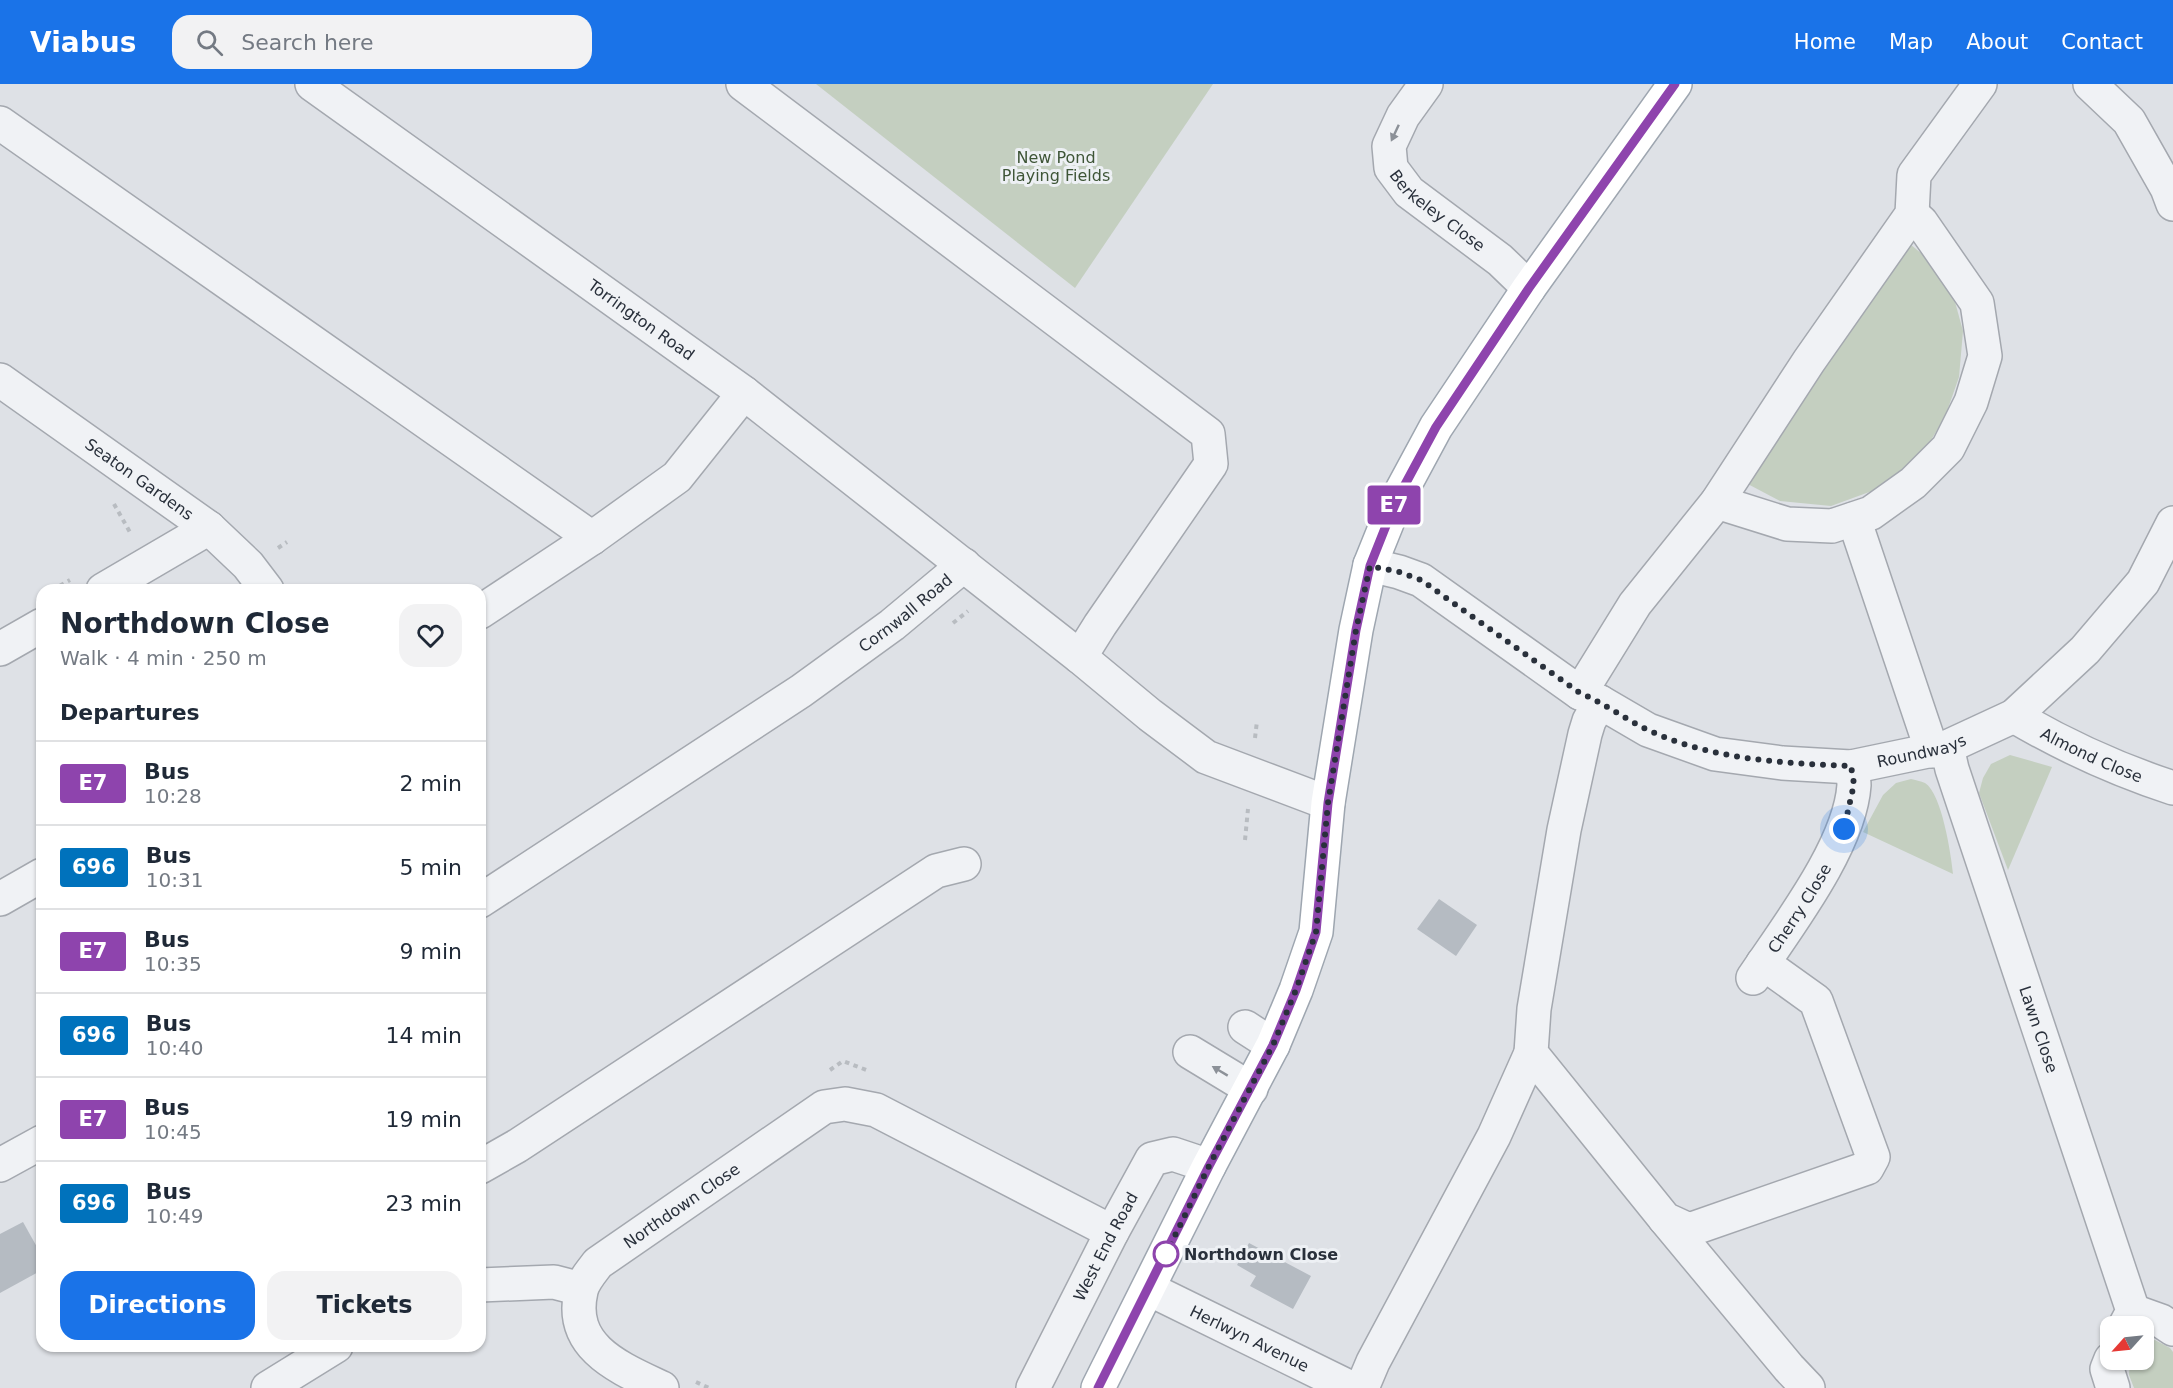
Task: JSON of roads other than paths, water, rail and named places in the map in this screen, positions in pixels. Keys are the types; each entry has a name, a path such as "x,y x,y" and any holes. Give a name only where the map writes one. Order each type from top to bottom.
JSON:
{"main road":[{"path":"1098,1388 1209,1166 1273,1045 1296,990 1316,932 1328,803 1356,630 1370,566 1395,503 1436,427 1529,288 1675,84"}],"street":[{"name":"Torrington Road","path":"312,84 744,393 964,565"},
{"path":"743,84 1208,434 1211,464 1080,657"},
{"name":"Berkeley Close","path":"1426,84 1402,116 1389,146 1391,168 1409,192 1500,260 1529,288"},
{"path":"1362,1388 1373,1362 1494,1136 1531,1053 1534,1009 1564,830 1589,721 1590,697 1635,604 1717,502 1809,361 1912,214 1914,175 1980,84"},
{"path":"2090,84 2129,121 2167,188 2173,204"},
{"path":"0,123 592,538"},
{"path":"1717,502 1787,524 1832,526 1871,513 1913,483 1948,448 1971,402 1984,356 1977,303 1921,222 1912,214"},
{"name":"Seaton Gardens","path":"0,380 209,528 248,565 262,584"},
{"path":"486,608 592,538 677,477 744,393"},
{"name":"Lawn Close","path":"1854,519 1940,749 1952,769 2128,1316"},
{"name":"Roundways","path":"1370,566 1399,572 1421,580 1590,697 1648,730 1715,754 1782,763 1851,766 1940,749 2014,716 2085,650 2143,582 2173,523"},
{"path":"113,584 209,528"},
{"name":"Cornwall Road","path":"486,898 801,691 892,625 964,565 1150,715 1206,757 1251,776 1328,803"},
{"path":"0,649 36,628"},
{"name":"Almond Close","path":"2014,716 2122,771 2173,788"},
{"name":"Cherry Close","path":"1665,1219 1689,1230 1867,1168 1873,1157 1816,1001 1758,970 1820,875 1844,829 1854,784 1851,766"},
{"path":"486,1163 527,1139 936,871 964,864"},
{"path":"0,899 36,878"},
{"path":"1245,1027 1273,1045"},
{"path":"1190,1052 1251,1089"},
{"path":"1531,1053 1788,1368 1808,1388"},
{"name":"Northdown Close","path":"581,1289 598,1263 824,1107 845,1104 876,1110 1112,1232"},
{"path":"0,1165 36,1145"},
{"name":"West End Road","path":"1033,1388 1112,1232 1152,1159 1173,1154 1209,1166"},
{"path":"486,1285 554,1282 581,1289 580,1317 591,1347 617,1366 675,1383"},
{"name":"Herlwyn Avenue","path":"1149,1289 1351,1388"},
{"name":"Lawn Close","path":"2154,1320 2161,1321 2173,1329"},
{"path":"268,1388 326,1352"},
{"path":"2107,1370 2113,1388"}],"place":[{"name":"Northdown Close","path":"1166,1254"}],"park label":[{"name":"New Pond Playing Fields","path":"1056,166"}]}
